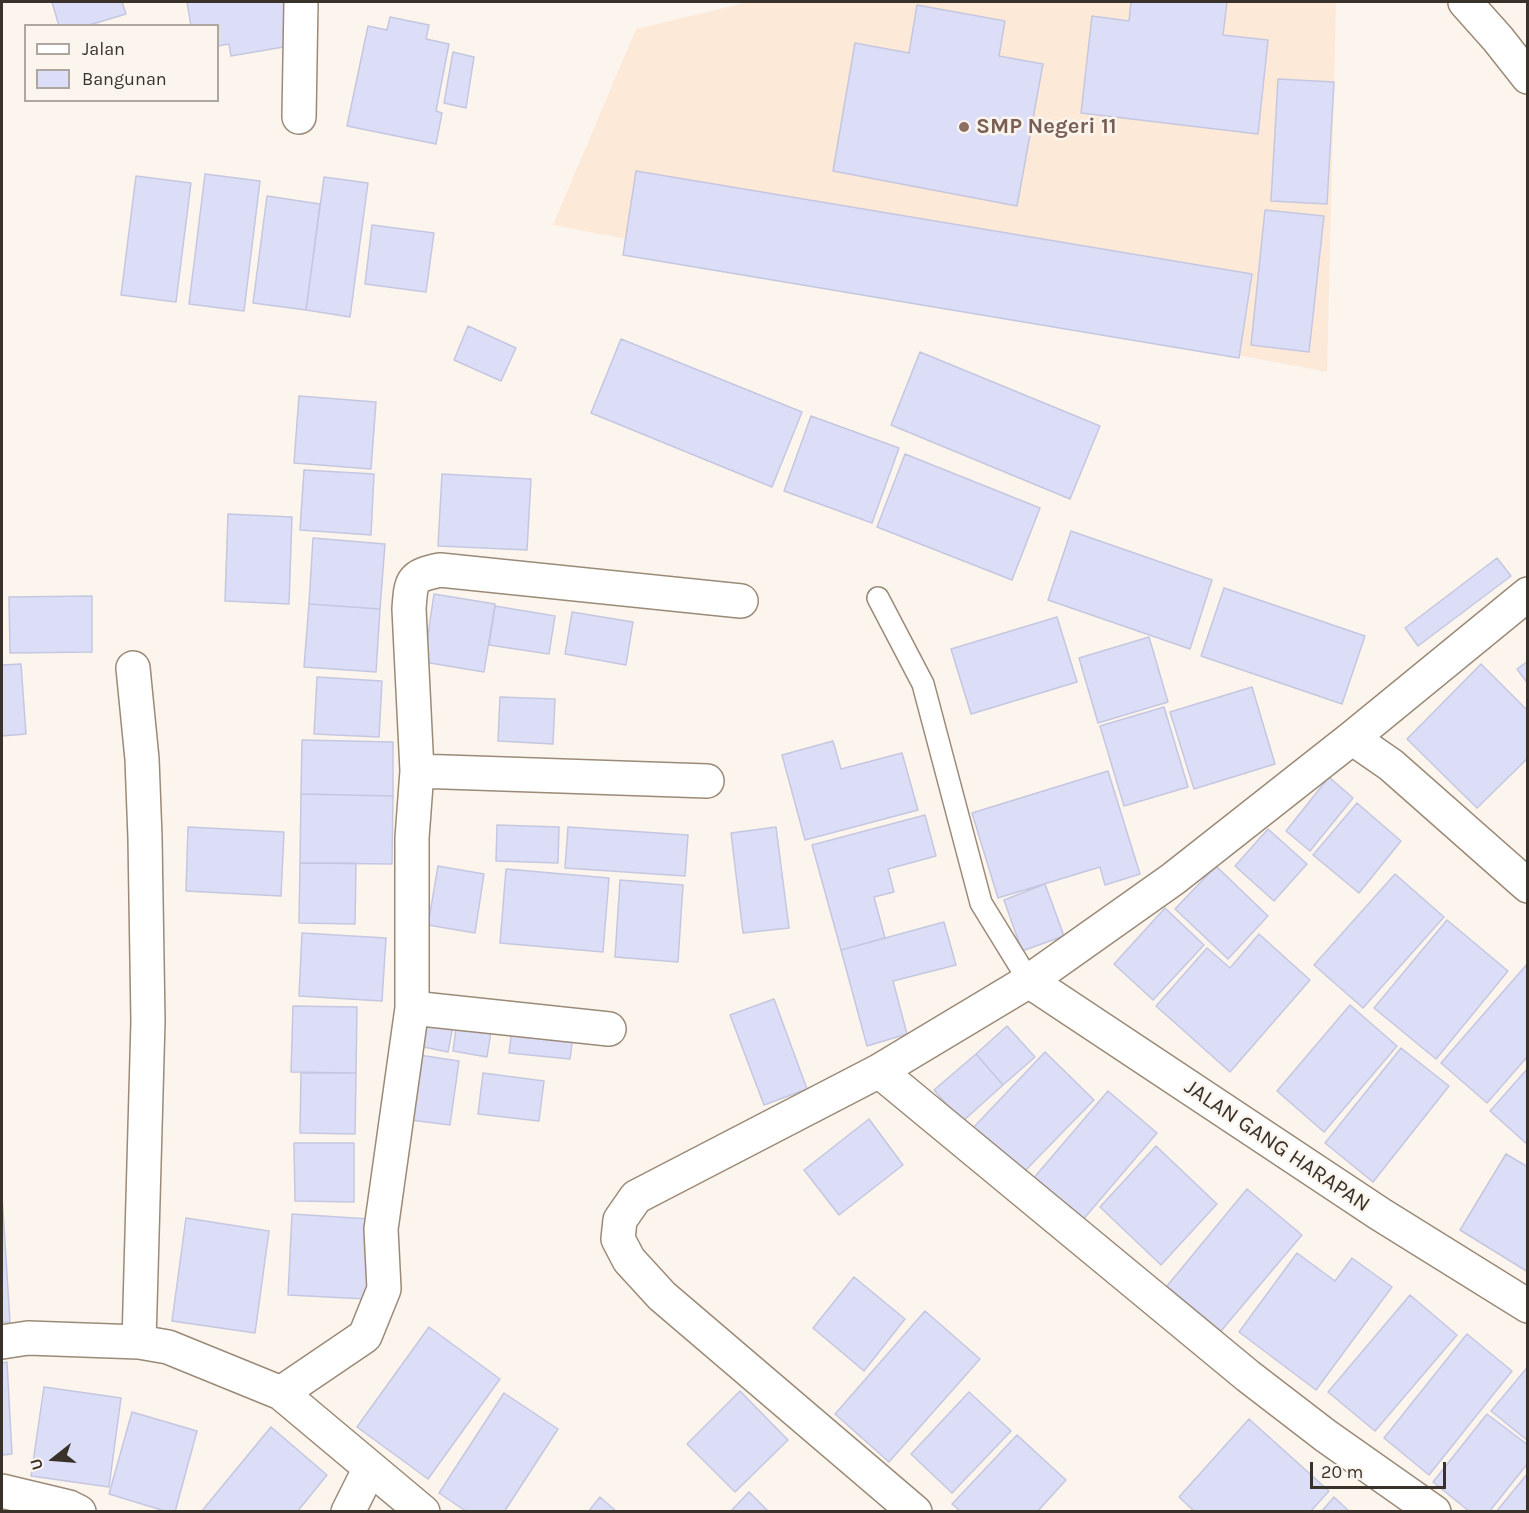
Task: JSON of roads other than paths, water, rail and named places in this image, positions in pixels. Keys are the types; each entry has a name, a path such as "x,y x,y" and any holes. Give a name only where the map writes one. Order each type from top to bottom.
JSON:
{"street":[{"path":"299,117 301,2"},
{"path":"1465,2 1498,39 1527,77"},
{"path":"281,1393 365,1336 384,1289 381,1229 412,1008 412,838 417,771 409,609 411,586 421,574 440,570 741,601"},
{"path":"915,1512 662,1296 629,1260 618,1239 620,1220 636,1197 879,1071 1029,981 1173,879 1352,738 1527,594"},
{"path":"133,668 142,759 148,1021 139,1342"},
{"path":"1352,738 1391,765 1527,886"},
{"path":"417,771 707,781"},
{"name":"JALAN GANG HARAPAN","path":"1029,981 1380,1214 1527,1306"},
{"path":"412,1008 609,1029"},
{"path":"879,1071 1248,1376 1326,1436 1434,1512"},
{"path":"2,1342 28,1338 139,1342 168,1347 281,1393 423,1512"},
{"path":"348,1512 370,1468"},
{"path":"2,1491 79,1512"}],"lane":[{"path":"878,598 923,684 981,903 1029,981"}],"place":[{"name":"SMP Negeri 11","path":"964,127"}]}
